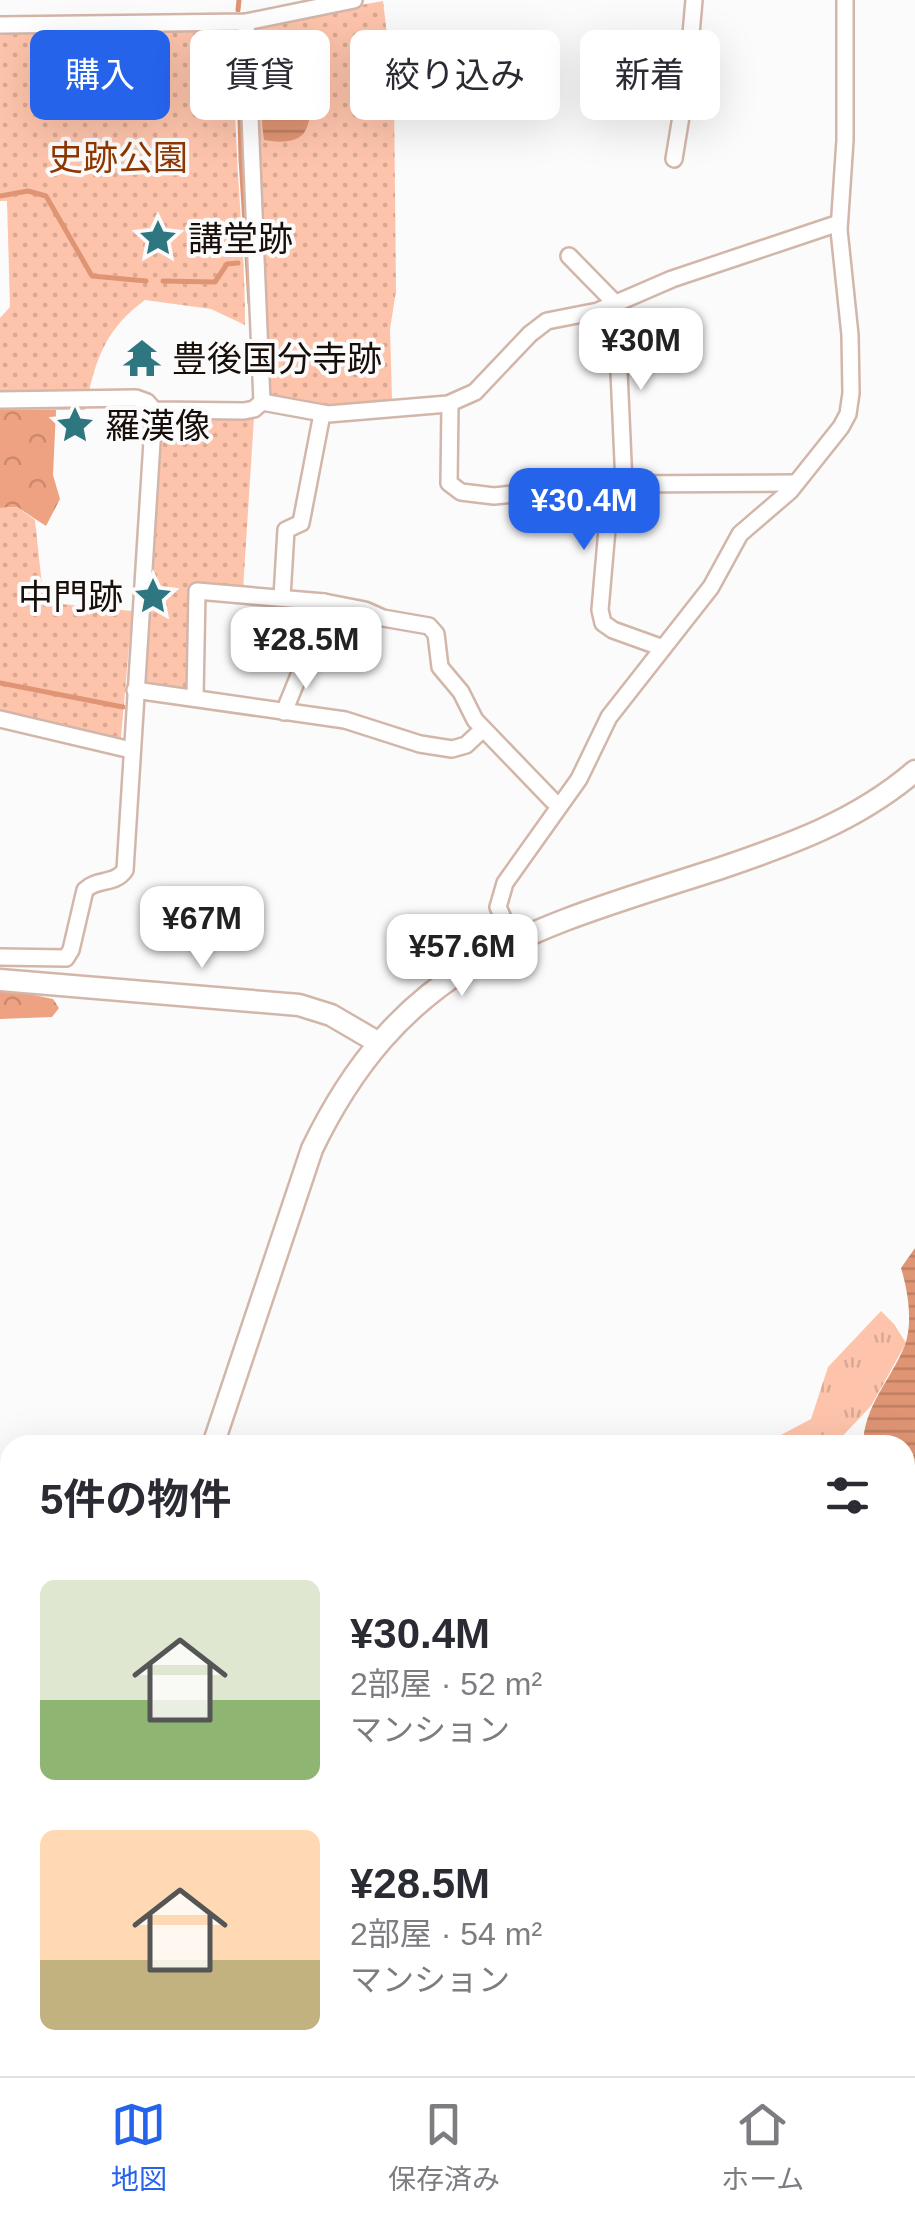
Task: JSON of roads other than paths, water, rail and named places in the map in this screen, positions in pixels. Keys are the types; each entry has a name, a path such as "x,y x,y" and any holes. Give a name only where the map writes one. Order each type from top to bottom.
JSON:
{"street":[{"path":"0,25 246,22 354,0"},
{"path":"674,159 687,80 694,0"},
{"path":"513,940 498,906 505,883 579,779 609,717 711,587 740,534 796,484 841,427 850,404 848,311 839,223 845,140 845,0"},
{"path":"246,22 262,402"},
{"path":"262,402 322,414 450,404 483,385 548,320 575,317 616,304 672,280 839,223"},
{"path":"569,256 616,304 624,484"},
{"path":"0,400 136,398 148,402 154,410 122,874 116,880 90,885 85,890 66,958 0,958"},
{"path":"154,410 244,411 262,402"},
{"path":"450,404 449,482 454,488 494,496 624,484 796,484"},
{"path":"282,597 286,530 301,524 322,414"},
{"path":"578,488 581,515 607,529 600,610 603,623 663,648"},
{"path":"195,697 197,591 324,602 432,627 440,667 482,730 552,800"},
{"path":"284,712 324,602"},
{"path":"135,690 355,722 420,744 452,749 466,745 482,730"},
{"path":"0,720 131,750"},
{"path":"216,1435 313,1147 344,1090 405,1015 446,980 513,940 802,840 853,815 915,771"},
{"path":"0,980 299,1004 331,1014 379,1043"}],"waterway":[{"path":"238,10 239,0"},
{"path":"240,120 250,303"},
{"path":"0,196 28,191 46,196 92,276 146,281"},
{"path":"163,281 215,282 227,264 238,263"},
{"path":"0,683 123,707"}],"place":[{"name":"講堂跡","path":"158,238"},
{"name":"豊後国分寺跡","path":"142,358"},
{"name":"羅漢像","path":"75,425"},
{"name":"中門跡","path":"153,596"}],"park label":[{"name":"史跡公園","path":"118,157"}]}
